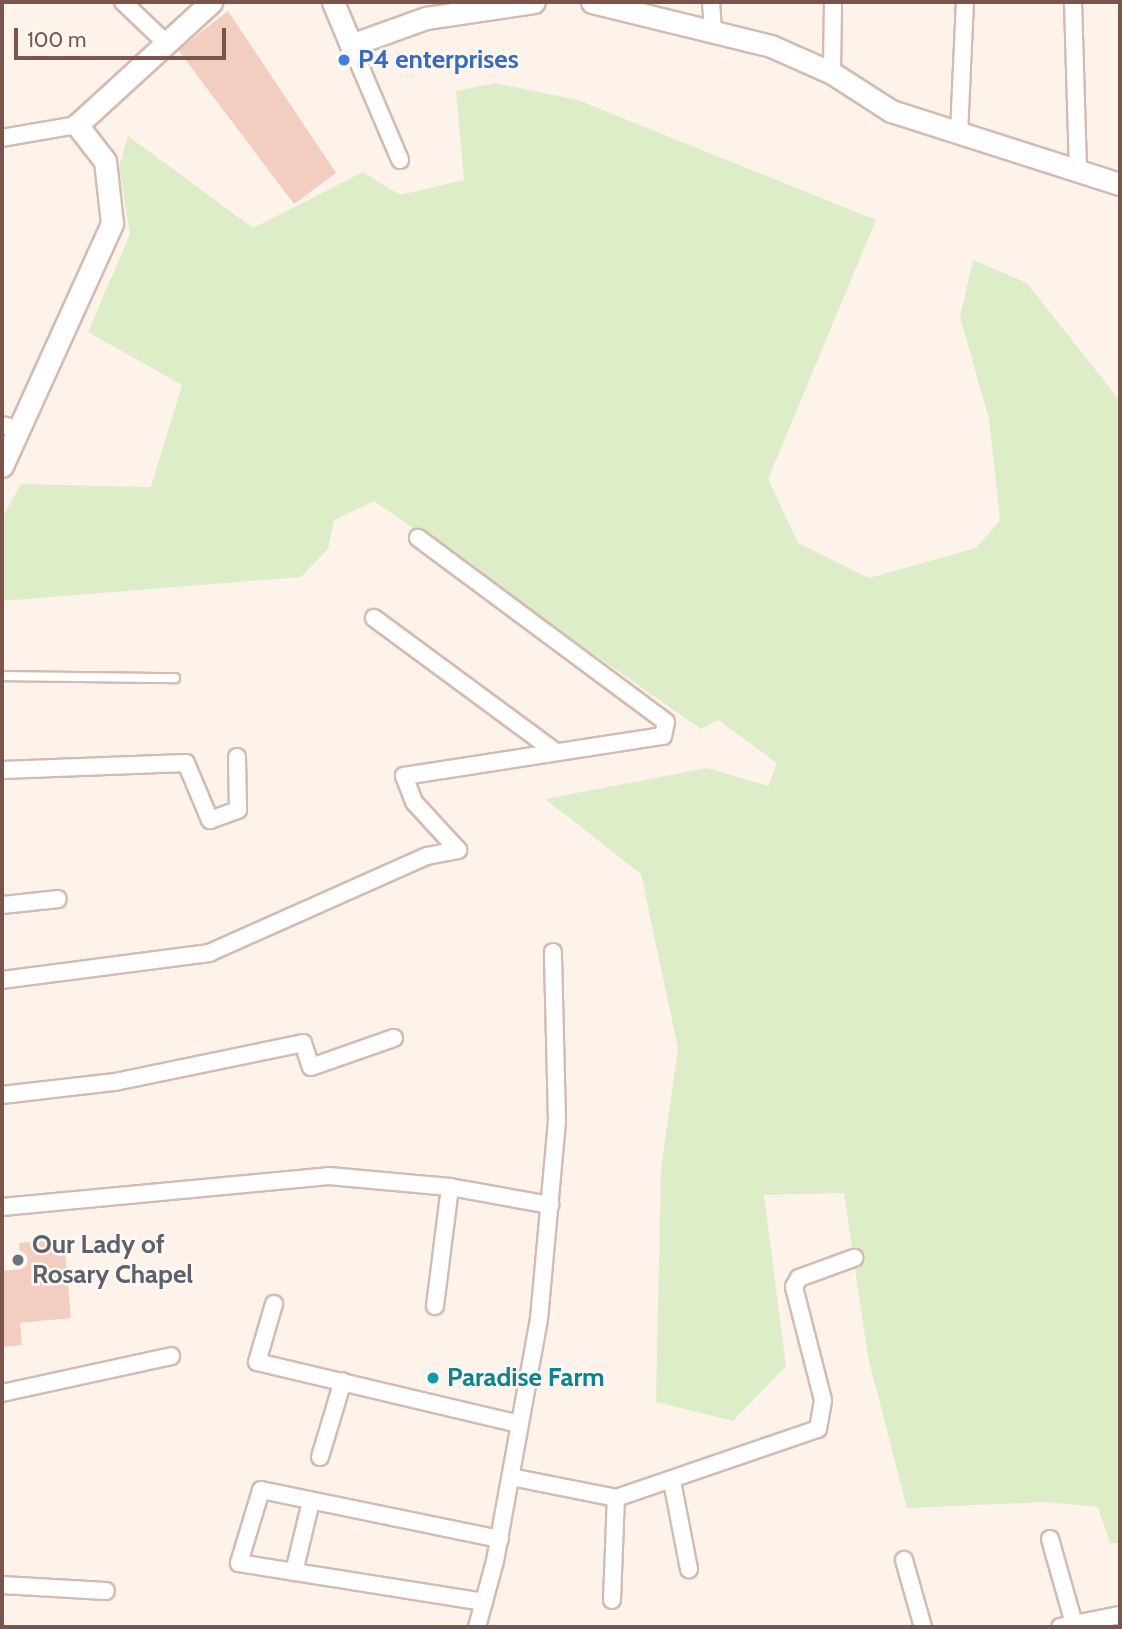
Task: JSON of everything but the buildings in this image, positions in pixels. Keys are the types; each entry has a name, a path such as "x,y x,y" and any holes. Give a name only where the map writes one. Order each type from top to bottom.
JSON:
{"street":[{"path":"123,2 166,43"},
{"path":"2,137 78,125 211,2"},
{"path":"333,2 400,160"},
{"path":"351,45 426,18 534,2"},
{"path":"592,2 713,28 832,73 891,111 1120,184"},
{"path":"711,2 713,28"},
{"path":"832,73 833,2"},
{"path":"959,133 965,2"},
{"path":"1073,2 1078,171"},
{"path":"2,466 10,427 112,223 105,161 78,125"},
{"path":"2,980 209,953 427,856 458,850 414,802 404,776 553,750 663,736 666,722 418,538"},
{"path":"374,618 553,750"},
{"path":"2,770 186,763 210,820 238,810 237,757"},
{"path":"2,905 58,899"},
{"path":"477,1627 511,1477 550,1205 558,1120 553,952"},
{"path":"2,1095 115,1082 303,1043 311,1067 394,1038"},
{"path":"2,1207 329,1176 450,1187 550,1205"},
{"path":"435,1306 450,1187"},
{"path":"511,1477 616,1498 818,1429 823,1400 794,1287 799,1278 854,1258"},
{"path":"274,1304 257,1362 520,1424"},
{"path":"2,1393 171,1356"},
{"path":"320,1457 343,1381"},
{"path":"672,1480 689,1569"},
{"path":"484,1602 239,1563 261,1490 499,1539"},
{"path":"612,1600 616,1498"},
{"path":"294,1572 311,1501"},
{"path":"1050,1539 1067,1626 1120,1615"},
{"path":"904,1560 923,1627"},
{"path":"2,1585 106,1591"}],"lane":[{"path":"2,676 175,678"}],"green space":[{"path":"495,83 578,100 876,220 768,479 798,543 869,578 976,548 1000,520 989,419 960,317 973,260 1027,283 1120,401 1120,1543 1110,1543 1098,1507 1046,1502 907,1508 868,1357 844,1193 764,1195 786,1366 733,1421 656,1402 661,1168 678,1048 641,874 545,799 707,768 768,786 777,763 718,720 701,729 374,501 334,520 328,549 301,577 2,601 2,518 21,484 151,487 182,385 88,332 130,234 119,167 128,136 253,228 363,172 400,195 464,180 456,91"}],"place":[{"name":"P4 enterprises","path":"344,60"},
{"name":"Our Lady of Rosary Chapel","path":"18,1260"},
{"name":"Paradise Farm","path":"433,1378"}]}
